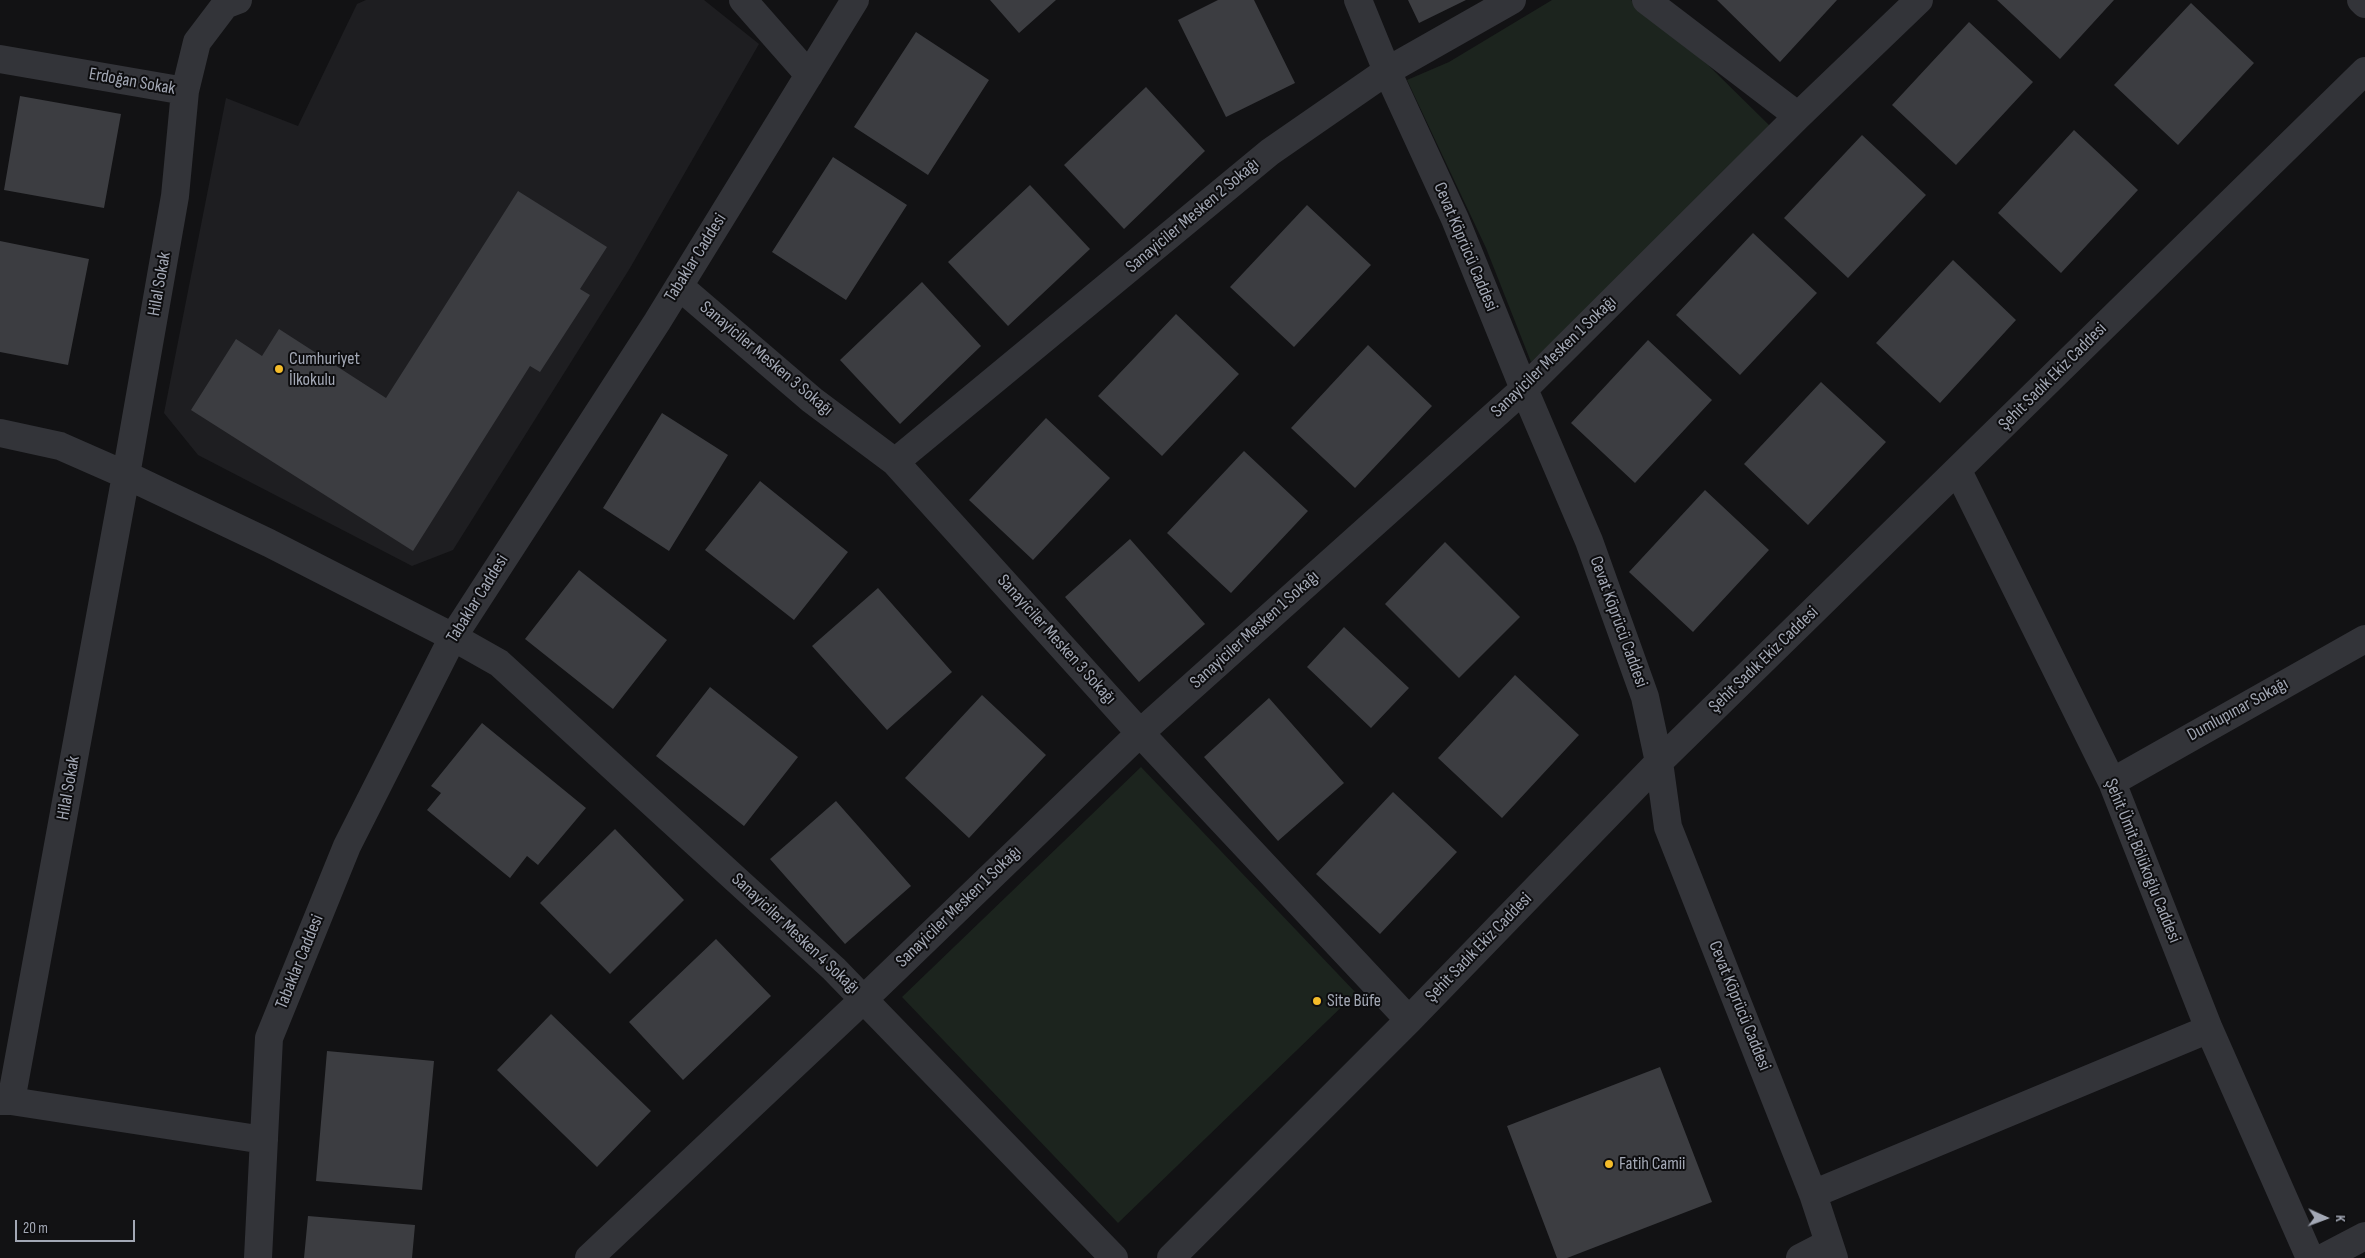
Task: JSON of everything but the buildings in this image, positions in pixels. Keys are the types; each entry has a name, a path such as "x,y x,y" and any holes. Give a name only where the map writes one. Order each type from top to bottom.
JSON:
{"street":[{"name":"Erdoğan Sokak","path":"0,59 185,91 197,42 225,5 238,0"},
{"path":"743,0 809,75"},
{"name":"Tabaklar Caddesi","path":"258,1258 269,1038 347,846 453,637 679,286 855,0"},
{"name":"Cevat Köprücü Caddesi","path":"1358,0 1387,71 1455,219 1592,550 1645,697 1659,762 1668,827 1813,1194 1832,1251"},
{"name":"Sanayiciler Mesken 2 Sokağı","path":"895,462 1270,152 1387,71 1512,0"},
{"path":"1646,0 1798,116"},
{"name":"Sanayiciler Mesken 1 Sokağı","path":"589,1258 864,999 1140,733 1524,389 1798,116 1918,0"},
{"path":"2361,0 2365,4"},
{"name":"Şehit Sadık Ekiz Caddesi","path":"1171,1258 1409,1020 1659,762 1958,472 2365,71"},
{"name":"Hilal Sokak","path":"5,1101 126,475 175,196 185,91"},
{"name":"Sanayiciler Mesken 3 Sokağı","path":"679,286 812,400 895,462 1140,733 1409,1020"},
{"path":"0,433 60,446 126,475 269,543 453,637"},
{"name":"Şehit Ümit Bölükoğlu Caddesi","path":"1958,472 2112,782 2210,1029 2310,1258"},
{"name":"Sanayiciler Mesken 4 Sokağı","path":"453,637 499,663 834,969 1114,1258"},
{"name":"Dumlupınar Sokağı","path":"2112,782 2365,639"},
{"path":"1813,1194 2210,1029"},
{"path":"5,1101 264,1140"},
{"path":"2323,1258 2365,1236"},
{"path":"1800,1258 1832,1251"}],"shaded area":[{"path":"366,0 704,0 759,44 630,268 453,550 412,566 198,455 164,413 226,98 298,126 357,4"},
{"path":"1552,0 1631,0 1708,65 1770,126 1606,292 1531,362 1486,248 1407,80 1449,62"},
{"path":"1141,767 1356,993 1118,1223 902,997"}],"place":[{"name":"Cumhuriyet İlkokulu","path":"279,369"},
{"name":"Site Büfe","path":"1317,1001"},
{"name":"Fatih Camii","path":"1609,1164"}]}
